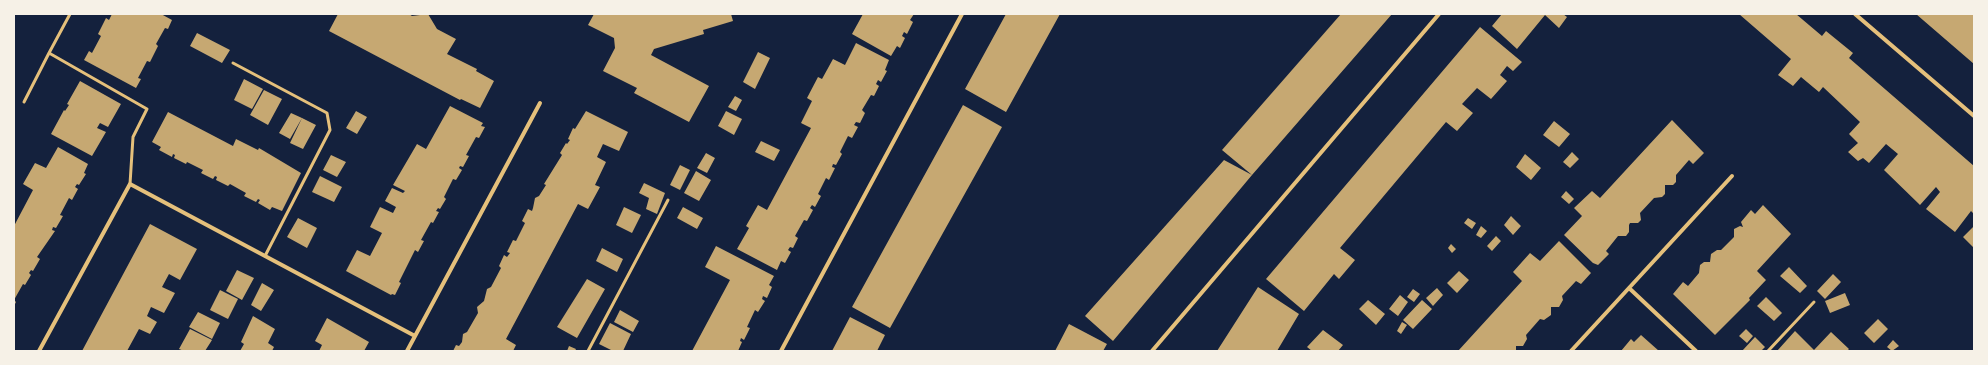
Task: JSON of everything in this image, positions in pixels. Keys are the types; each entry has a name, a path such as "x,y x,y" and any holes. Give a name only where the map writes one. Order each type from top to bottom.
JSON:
{"street":[{"path":"780,351 962,14"},
{"path":"1152,351 1439,14"},
{"path":"1855,14 1974,116"},
{"path":"407,351 540,103"},
{"path":"1571,351 1732,176"},
{"path":"40,351 130,184 415,336"},
{"path":"1630,288 1696,351"}],"lane":[{"path":"24,102 70,14"},
{"path":"49,53 147,109 133,137 130,184"},
{"path":"233,63 327,113 330,130 265,256"},
{"path":"588,351 668,200"},
{"path":"1768,351 1814,302"}],"building":[{"path":"112,14 161,14 172,20 168,29 165,28 156,44 158,46 150,62 147,61 138,78 141,79 136,88 84,60 89,51 92,53 101,36 98,34 106,18 109,20"},
{"path":"338,14 409,14 412,16 428,14 437,29 456,39 447,54 477,69 476,71 494,81 480,108 461,99 460,100 329,31"},
{"path":"594,14 731,14 733,21 703,30 704,34 654,49 651,55 709,86 689,122 634,93 637,88 603,71 615,48 614,38 588,25"},
{"path":"863,14 914,14 910,20 913,22 907,34 904,32 902,36 905,38 900,48 897,46 891,56 852,34"},
{"path":"1006,14 1060,14 1006,112 965,89"},
{"path":"1341,14 1392,14 1252,175 1222,150"},
{"path":"1502,14 1563,14 1567,17 1559,28 1545,15 1517,49 1492,26"},
{"path":"1739,14 1796,14 1822,36 1826,31 1853,53 1849,58 1974,166 1974,214 1971,211 1955,232 1926,209 1940,192 1936,187 1920,205 1884,170 1898,154 1886,144 1869,163 1863,158 1858,161 1848,152 1858,143 1849,134 1860,122 1823,87 1819,92 1801,77 1793,86 1778,75 1791,59"},
{"path":"1916,14 1974,14 1974,64"},
{"path":"1480,27 1522,62 1513,71 1507,66 1500,75 1507,81 1491,99 1477,88 1462,104 1473,113 1457,131 1446,122 1340,248 1355,260 1339,279 1334,274 1304,311 1266,279"},
{"path":"197,33 230,50 222,63 190,46"},
{"path":"856,43 889,60 885,70 887,71 881,82 878,80 876,84 879,86 874,96 871,95 862,110 865,113 860,123 856,122 854,125 858,127 852,138 848,136 840,152 842,154 836,165 833,164 832,167 835,168 829,180 826,178 818,194 821,196 815,207 812,205 810,208 813,210 807,221 804,220 795,236 798,238 793,248 790,247 788,250 791,252 785,263 781,261 777,270 737,249 749,228 746,226 758,205 767,210 811,128 801,123 812,101 807,98 818,77 822,79 833,59 845,65"},
{"path":"758,52 770,58 755,89 743,82"},
{"path":"244,79 263,89 252,109 234,100"},
{"path":"80,81 121,104 108,127 100,123 97,128 106,132 92,156 51,134 64,110 65,111 69,105 67,104"},
{"path":"264,90 282,99 268,125 250,115"},
{"path":"735,96 742,100 736,111 728,107"},
{"path":"963,105 1002,127 890,328 852,307"},
{"path":"450,106 483,123 481,126 485,127 479,138 476,137 466,155 469,156 463,167 460,166 459,168 462,170 456,180 453,179 444,197 446,199 440,209 438,208 436,211 439,212 433,223 431,222 421,240 424,241 418,252 415,250 399,282 401,283 395,295 391,295 346,271 357,250 370,256 382,233 370,227 380,207 393,213 396,207 385,201 392,188 403,193 405,191 393,185 417,144 426,149"},
{"path":"356,111 367,117 357,134 346,128"},
{"path":"586,111 628,132 619,151 603,144 597,157 606,162 595,185 600,187 588,209 578,204 506,339 516,345 513,351 453,351 456,345 459,346 462,342 463,334 467,332 478,313 477,307 484,301 487,289 491,287 501,268 499,266 504,255 507,257 510,253 507,252 513,240 516,241 525,223 522,221 528,209 532,211 535,198 539,196 546,185 544,184 562,155 560,153 566,143 567,144 570,140 568,139 573,128 575,129"},
{"path":"726,111 742,119 734,135 718,126"},
{"path":"168,112 233,146 236,139 258,150 259,148 301,173 282,211 272,207 270,210 258,203 260,200 258,199 256,202 244,196 246,193 230,184 228,186 216,180 217,177 215,176 213,179 201,173 203,170 187,162 186,164 174,158 175,155 173,154 172,157 159,150 161,147 152,142"},
{"path":"291,113 302,118 290,139 279,133"},
{"path":"302,118 316,125 303,149 290,143"},
{"path":"1672,120 1704,153 1693,164 1689,160 1676,175 1676,182 1673,185 1665,185 1665,194 1662,197 1654,198 1640,213 1641,220 1638,223 1630,223 1629,232 1626,236 1618,236 1606,251 1609,254 1598,265 1593,263 1564,235 1582,216 1574,208 1592,191 1600,198"},
{"path":"1554,121 1570,134 1559,147 1543,135"},
{"path":"761,141 780,150 774,161 755,152"},
{"path":"58,147 88,164 84,173 86,174 79,185 77,184 75,187 78,189 72,200 69,198 60,215 63,216 56,228 53,227 52,230 55,231 37,257 40,259 33,271 31,270 29,273 31,275 25,285 23,284 14,300 14,226 33,190 23,184 35,163 46,168"},
{"path":"1572,152 1579,159 1570,168 1563,162"},
{"path":"706,153 715,158 707,173 697,168"},
{"path":"1525,154 1541,168 1531,180 1516,167"},
{"path":"331,155 346,162 337,177 323,170"},
{"path":"1224,160 1252,175 1113,341 1085,316"},
{"path":"680,165 690,170 680,190 670,185"},
{"path":"696,171 711,180 699,201 684,193"},
{"path":"320,176 342,187 334,202 312,192"},
{"path":"644,183 665,193 657,214 646,209 649,198 639,193"},
{"path":"1566,191 1574,199 1569,204 1561,197"},
{"path":"1763,205 1791,234 1757,271 1766,280 1749,298 1750,300 1715,335 1673,294 1683,282 1688,286 1699,273 1700,265 1704,262 1710,262 1711,254 1717,250 1721,250 1734,237 1734,229 1740,226 1743,227 1741,222 1751,210 1755,214"},
{"path":"624,207 641,215 632,233 616,225"},
{"path":"683,207 703,218 697,229 677,218"},
{"path":"1511,216 1521,226 1513,235 1504,225"},
{"path":"298,218 317,228 307,248 287,237"},
{"path":"1468,218 1476,223 1472,229 1464,223"},
{"path":"150,224 197,249 180,280 169,274 162,287 175,293 164,313 151,307 147,316 157,322 150,334 139,329 127,351 82,351"},
{"path":"1481,226 1487,231 1481,238 1476,235"},
{"path":"1974,226 1974,248 1963,237"},
{"path":"1496,236 1501,241 1492,251 1487,246"},
{"path":"1559,241 1591,273 1581,284 1576,281 1562,296 1563,300 1559,307 1551,307 1551,315 1544,320 1540,319 1526,335 1527,339 1523,346 1516,346 1516,351 1458,351 1522,281 1513,272 1530,253 1540,261"},
{"path":"1451,244 1456,249 1452,253 1448,248"},
{"path":"716,246 774,276 769,285 772,287 767,298 763,296 762,299 765,301 758,312 755,310 747,327 750,328 744,340 741,338 740,341 742,342 738,351 692,351 730,280 705,267"},
{"path":"602,248 623,259 617,272 596,261"},
{"path":"1789,267 1807,286 1800,293 1780,276"},
{"path":"237,270 254,278 242,300 226,291"},
{"path":"1459,271 1469,280 1457,293 1447,283"},
{"path":"1833,274 1841,282 1825,299 1817,291"},
{"path":"587,279 605,289 577,338 557,327"},
{"path":"262,283 274,290 261,311 251,305"},
{"path":"1258,287 1299,314 1277,351 1217,351"},
{"path":"1437,288 1443,295 1433,306 1426,298"},
{"path":"1413,289 1420,294 1414,302 1407,297"},
{"path":"220,290 238,299 228,319 210,310"},
{"path":"1845,293 1850,305 1830,313 1825,301"},
{"path":"1400,295 1408,302 1398,316 1389,309"},
{"path":"1766,297 1782,313 1774,321 1757,306"},
{"path":"1368,300 1385,314 1376,325 1359,309"},
{"path":"1422,300 1432,309 1413,329 1403,320"},
{"path":"620,310 639,321 633,332 614,322"},
{"path":"198,312 220,323 212,339 189,327"},
{"path":"253,316 275,329 268,343 274,347 272,351 240,351 244,344 241,342"},
{"path":"850,317 885,335 877,351 832,351"},
{"path":"327,318 369,342 364,351 319,351 322,345 315,341"},
{"path":"1878,319 1888,329 1874,343 1864,333"},
{"path":"1402,322 1407,325 1401,334 1397,331"},
{"path":"610,323 631,334 623,351 613,351 599,344"},
{"path":"1069,324 1107,344 1103,351 1055,351"},
{"path":"190,329 212,340 205,351 184,351 179,349"},
{"path":"1746,329 1753,336 1747,343 1739,336"},
{"path":"1323,330 1343,345 1338,351 1312,351 1307,347"},
{"path":"1795,331 1814,350 1831,332 1849,349 1847,351 1777,351"},
{"path":"1641,335 1659,351 1621,351 1631,339 1634,342"},
{"path":"1755,337 1765,347 1761,351 1742,351"},
{"path":"1893,340 1899,346 1892,351 1887,347"},
{"path":"569,346 576,349 575,351 567,351"}]}
